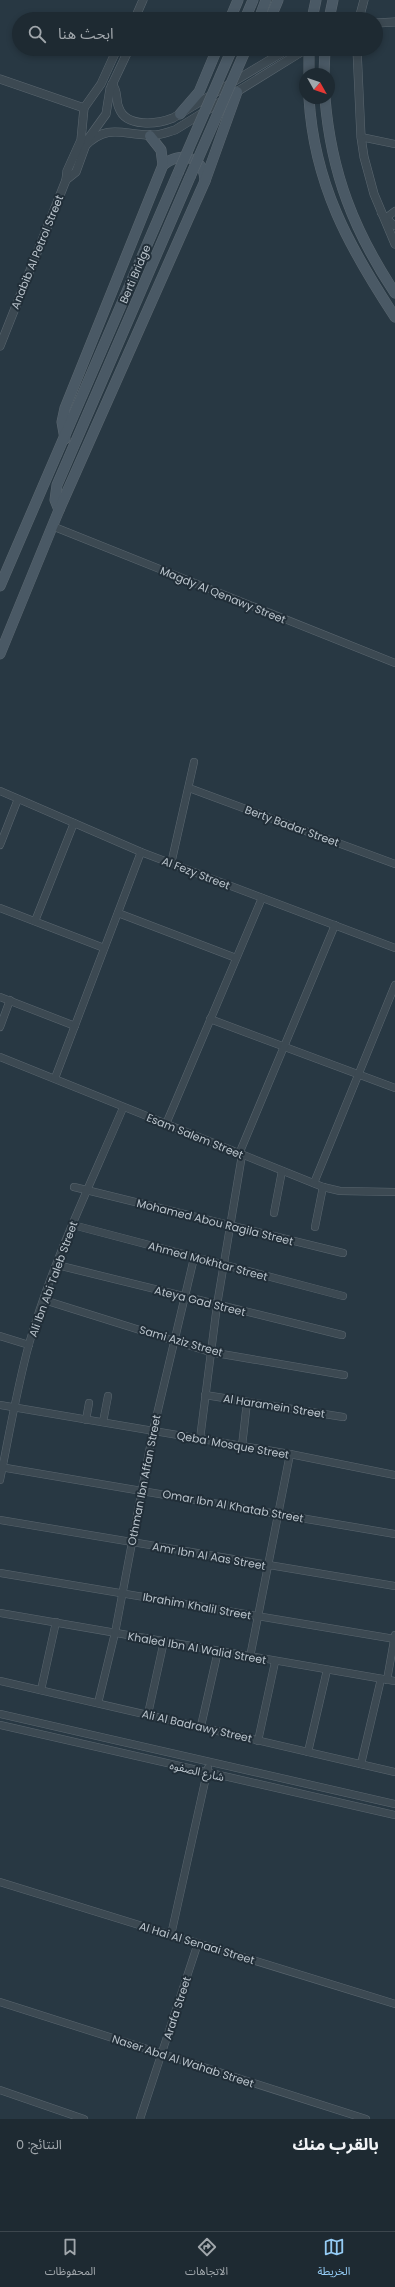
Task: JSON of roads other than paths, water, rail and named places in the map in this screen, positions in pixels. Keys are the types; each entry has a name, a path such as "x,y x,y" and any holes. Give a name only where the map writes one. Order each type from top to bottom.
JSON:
{"main road":[{"path":"233,12 238,0"},
{"path":"248,12 253,0"},
{"path":"262,12 266,0"},
{"path":"273,12 278,0"},
{"path":"180,114 199,92 214,56"},
{"name":"Berti Bridge","path":"0,586 65,439 229,56"},
{"name":"Berti Bridge","path":"59,510 56,500 57,485 243,56"},
{"path":"309,56 309,68"},
{"path":"324,68 325,56"},
{"path":"0,654 52,526 205,181 237,92"},
{"path":"310,104 316,156 332,207 361,264 395,317"},
{"path":"326,104 329,142 345,197 368,249 395,293"},
{"path":"65,439 62,422 65,408 163,165 160,150 150,136"},
{"path":"163,165 178,156 190,158 200,165 205,181"}],"street":[{"path":"138,12 143,0"},
{"path":"361,12 364,0"},
{"path":"383,23 395,22"},
{"path":"66,180 67,171 81,140 84,108 101,84 114,56"},
{"path":"66,180 76,172 85,146 106,114 112,84 126,56"},
{"path":"112,84 117,91 118,108 128,118 153,123 166,121 276,56"},
{"path":"85,146 98,136 113,131 150,136 167,133 183,126 294,56"},
{"path":"357,56 361,137 368,176 395,244"},
{"path":"0,79 84,108"},
{"path":"361,137 395,144"},
{"name":"Anabib Al Petrol Street","path":"0,346 66,180"},
{"path":"384,215 395,211"},
{"path":"384,215 395,226"},
{"name":"Magdy Al Qenawy Street","path":"52,526 395,663"},
{"path":"171,864 194,762"},
{"name":"Berty Badar Street","path":"189,788 395,864"},
{"name":"Al Fezy Street","path":"0,791 171,864 395,948"},
{"path":"0,845 18,799"},
{"path":"35,921 74,823"},
{"path":"55,1078 141,852"},
{"path":"166,1124 262,898"},
{"path":"0,908 104,948"},
{"path":"118,913 236,958"},
{"path":"200,1438 210,1352 241,1154 284,1046 335,925"},
{"path":"314,1184 395,985"},
{"path":"0,997 75,1026"},
{"path":"0,1027 10,1000"},
{"path":"210,1019 395,1088"},
{"name":"Esam Salem Street","path":"0,1057 314,1184 340,1191 395,1192"},
{"name":"Ali Ibn Abi Taleb Street","path":"0,1480 1,1467 16,1408 29,1345 57,1265 123,1108"},
{"path":"274,1213 282,1171"},
{"name":"Mohamed Abou Ragila Street","path":"74,1187 230,1224 343,1253"},
{"path":"315,1227 323,1187"},
{"name":"Ahmed Mokhtar Street","path":"73,1225 343,1296"},
{"name":"Othman Ibn Affan Street","path":"98,1703 115,1632 153,1431 194,1258"},
{"name":"Ateya Gad Street","path":"57,1265 342,1335"},
{"name":"Sami Aziz Street","path":"44,1300 210,1352 344,1375"},
{"path":"0,1336 29,1345"},
{"name":"Al Haramein Street","path":"205,1395 343,1417"},
{"path":"103,1422 108,1396"},
{"path":"242,1446 247,1402"},
{"path":"86,1420 90,1404"},
{"name":"Qeba' Mosque Street","path":"0,1405 200,1438 395,1475"},
{"path":"250,1657 290,1454"},
{"name":"Omar Ibn Al Khatab Street","path":"1,1467 395,1534"},
{"name":"Amr Ibn Al Aas Street","path":"0,1520 268,1566 395,1586"},
{"name":"Ibrahim Khalil Street","path":"0,1573 395,1637"},
{"name":"Khaled Ibn Al Walid Street","path":"0,1613 115,1632 275,1662 395,1681"},
{"path":"41,1690 56,1622"},
{"path":"361,1764 395,1637"},
{"path":"148,1714 164,1641"},
{"path":"201,1726 218,1651"},
{"path":"258,1741 275,1662"},
{"path":"308,1752 327,1670"},
{"name":"Ali Al Badrawy Street","path":"0,1681 201,1726 258,1741 395,1772"},
{"name":"شارع الصفوه","path":"0,1714 395,1804"},
{"name":"شارع الصفوه","path":"0,1725 395,1815"},
{"path":"171,1935 209,1762"},
{"name":"Al Hai Al Senaai Street","path":"0,1882 395,2004"},
{"name":"Arafa Street","path":"140,2119 198,1943"},
{"name":"Naser Abd Al Wahab Street","path":"0,2002 366,2119"},
{"path":"0,2090 84,2119"}]}
